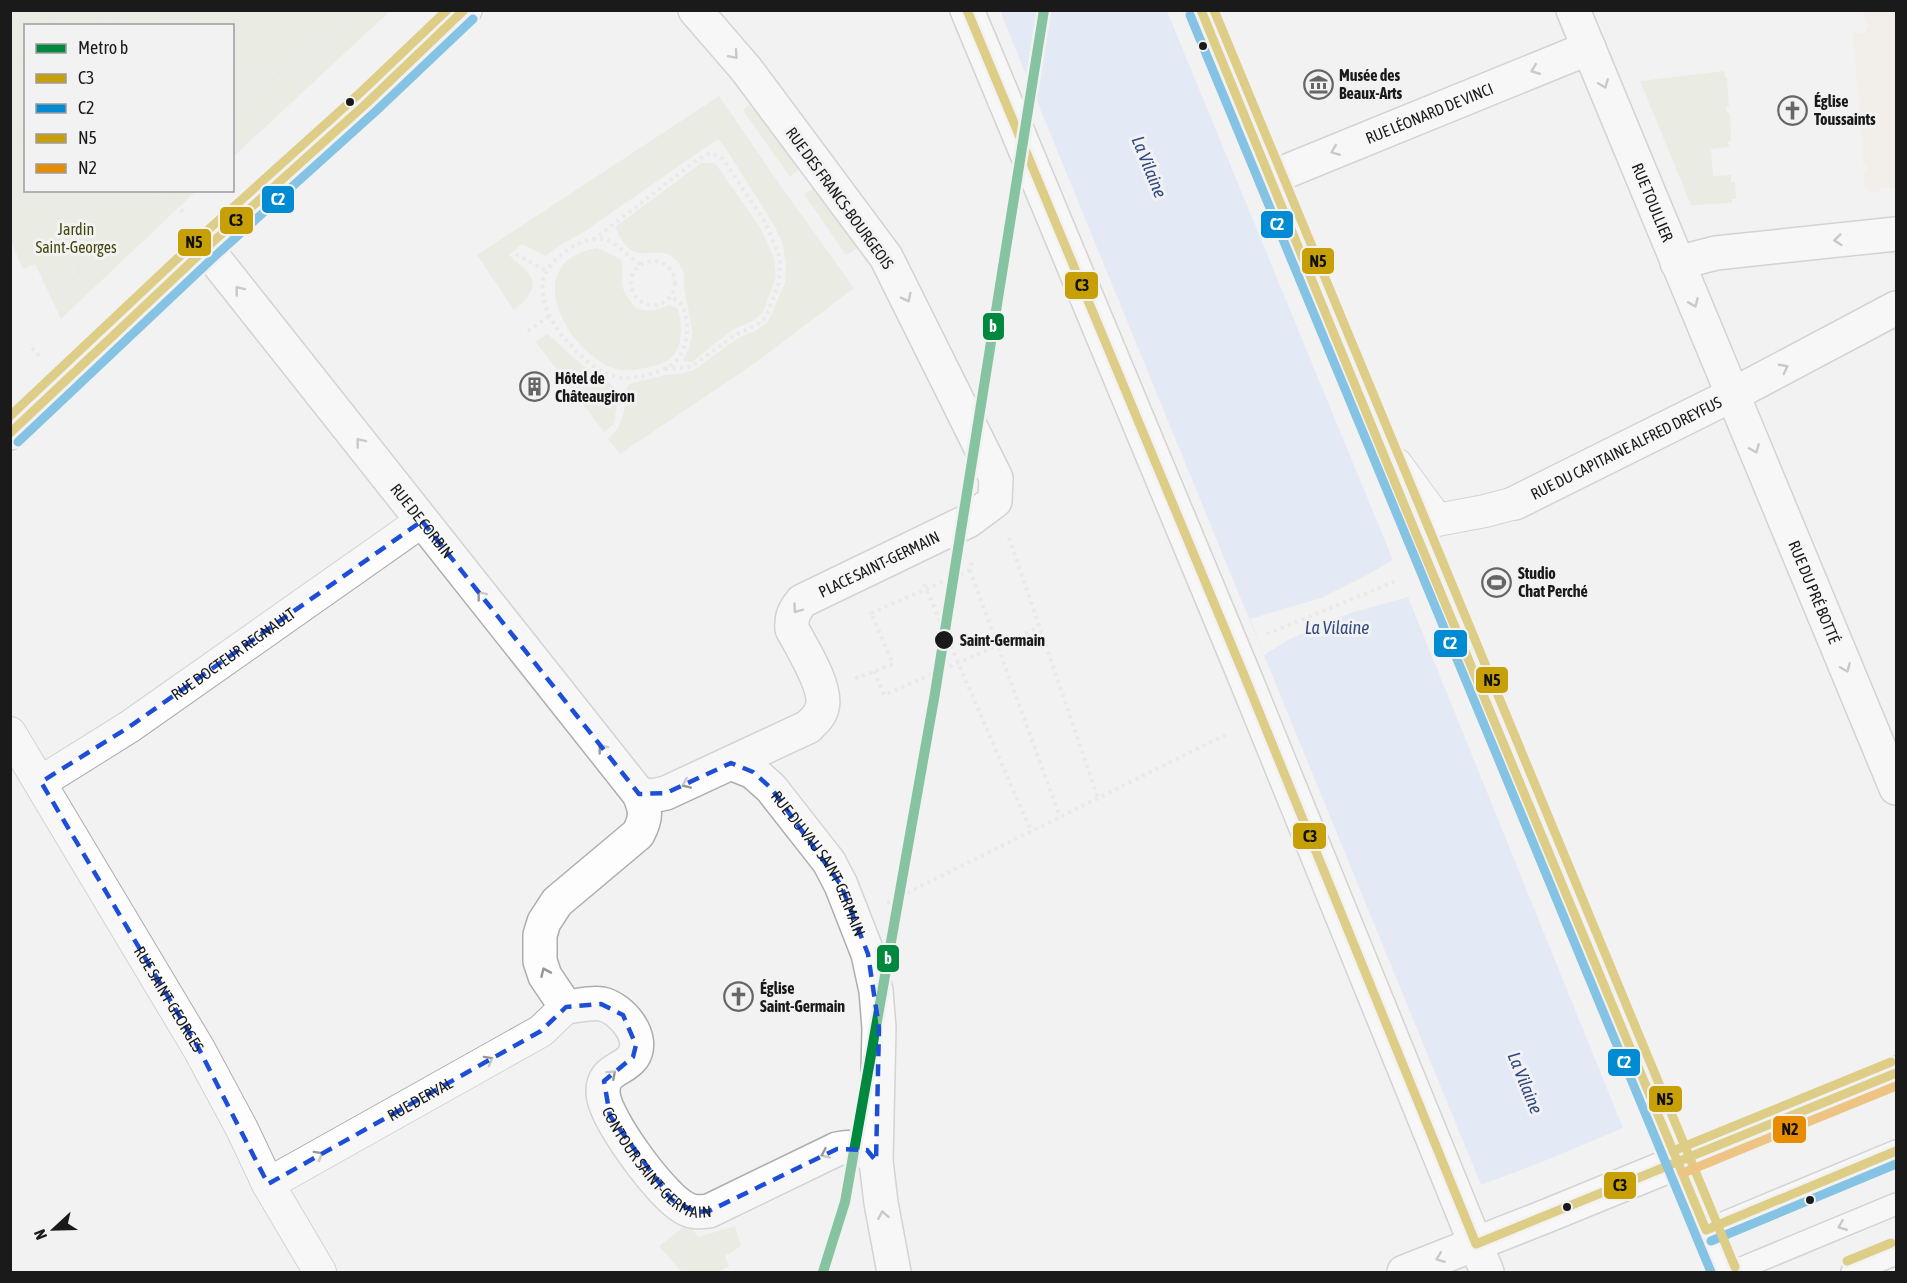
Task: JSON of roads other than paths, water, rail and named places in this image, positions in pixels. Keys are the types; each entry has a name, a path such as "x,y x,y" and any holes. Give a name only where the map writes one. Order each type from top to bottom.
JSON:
{"street":[{"path":"10,433 206,248 359,110 465,10"},
{"name":"RUE DES FRANCS-BOURGEOIS","path":"695,10 746,69 886,257 996,478 995,501"},
{"path":"967,10 1244,675 1482,1258"},
{"path":"1201,10 1724,1272"},
{"name":"RUE TOULLIER","path":"1573,10 1732,395"},
{"name":"RUE LÉONARD DE VINCI","path":"1270,178 1589,48"},
{"path":"1677,263 1716,253 1896,234"},
{"name":"RUE DE CORBIN","path":"206,248 639,794"},
{"name":"RUE DU CAPITAINE ALFRED DREYFUS","path":"1378,440 1437,520 1485,511 1515,503 1732,395 1896,308"},
{"name":"RUE DU PRÉ BOTTÉ","path":"1732,395 1896,788"},
{"name":"PLACE SAINT-GERMAIN","path":"639,794 652,796 666,793 808,727 817,719 822,708 823,694 792,629 791,618 802,601 968,521 995,501"},
{"name":"RUE DOCTEUR REGNAULT","path":"41,782 129,726 422,521"},
{"name":"RUE SAINT-GEORGES","path":"10,733 199,1049 242,1129 268,1184 320,1272"},
{"name":"RUE DU VAU SAINT-GERMAIN","path":"731,763 753,772 778,797 829,862 855,918 868,954 877,1000 879,1065 876,1161 894,1272"},
{"path":"566,1007 545,976 540,962 540,935 544,922 557,902 638,834 644,823 645,810 639,794"},
{"name":"CONTOUR SAINT-GERMAIN","path":"566,1007 602,1004 623,1015 634,1033 636,1045 633,1057 604,1081 603,1095 610,1116 621,1136 672,1200 685,1209 696,1212 709,1210 837,1149 851,1146 867,1150 876,1161"},
{"name":"RUE DERVAL","path":"268,1184 541,1031 566,1007"},
{"path":"1404,1272 1482,1258 1678,1162 1896,1073"}],"lane":[{"path":"1706,1230 1896,1151"},
{"path":"1732,1272 1896,1204"},
{"path":"1852,1272 1896,1254"}],"water":[{"name":"La Vilaine","path":"1000,11 1167,11 1623,1128 1481,1185"}],"metro line":[{"name":"b","path":"823,1272 845,1202 935,693 1044,10"}],"place":[{"name":"Musée des Beaux-Arts","path":"1318,84"},
{"name":"Église Toussaints","path":"1793,110"},
{"name":"Hôtel de Châteaugiron","path":"534,387"},
{"name":"Studio Chat Perché","path":"1497,582"},
{"name":"Saint-Germain","path":"944,640"},
{"name":"Église Saint-Germain","path":"739,997"}],"park label":[{"name":"Jardin Saint-Georges","path":"76,238"}]}
